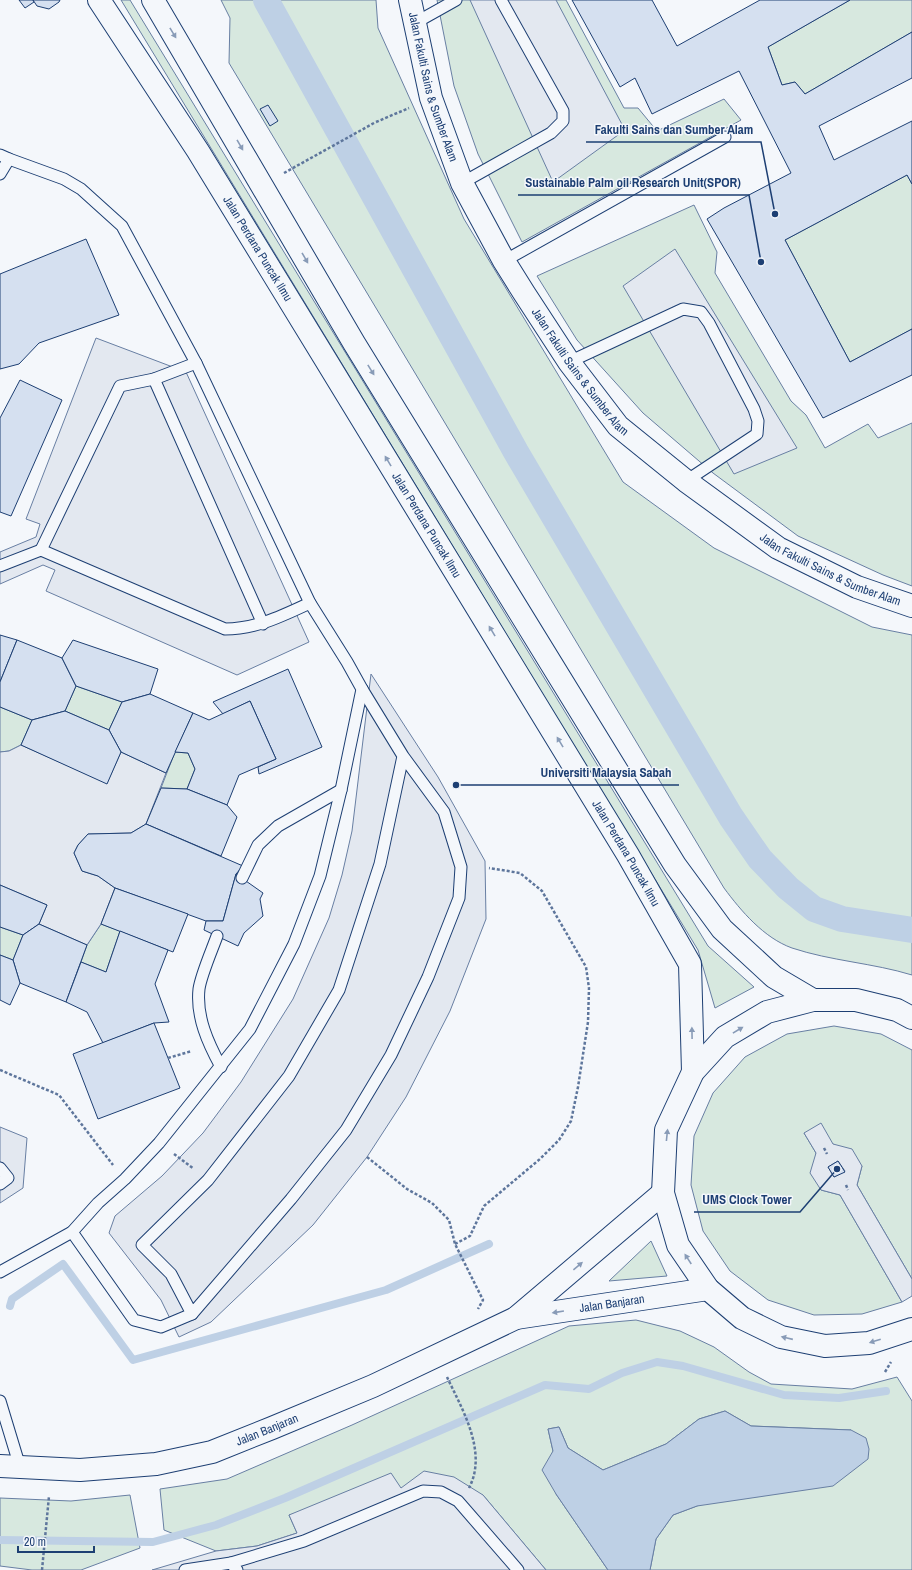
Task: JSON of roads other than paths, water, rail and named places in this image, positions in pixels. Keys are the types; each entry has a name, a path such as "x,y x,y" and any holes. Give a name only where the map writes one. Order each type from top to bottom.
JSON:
{"street":[{"name":"Jalan Perdana Puncak Ilmu","path":"99,0 198,151 329,364 624,848 690,964 693,1072"},
{"path":"153,0 359,349 675,866 722,929 774,976 813,1000"},
{"name":"Jalan Fakulti Sains & Sumber Alam","path":"410,0 431,98 462,183 504,261 569,362 618,426 686,481 778,548 857,586 912,606"},
{"path":"912,1018 897,1010 856,1000 813,1000 767,1012 725,1037 693,1072 666,1130 663,1193 678,1245 708,1289 742,1318 781,1337 825,1346 869,1343 912,1330"},
{"name":"Jalan Banjaran","path":"10,1466 80,1470 156,1464 212,1452 373,1386 516,1318 663,1193"},
{"name":"Jalan Banjaran","path":"516,1318 708,1289"}],"lane":[{"path":"415,23 456,0"},
{"path":"462,183 551,133 563,121 563,110 501,0"},
{"path":"504,261 725,136"},
{"path":"0,174 4,157 64,179 81,188 122,226 196,364 310,604 347,662 403,756 444,812 461,867 459,898 428,977 391,1055 346,1130 291,1199 192,1314 161,1326 134,1320 72,1232"},
{"path":"569,362 683,309 701,312 710,323 754,410 758,421 757,434 686,481"},
{"path":"0,566 41,550 120,386 154,379 196,364"},
{"path":"154,379 263,624"},
{"path":"41,550 225,629 240,629 263,624 310,604"},
{"path":"0,1272 72,1232 98,1203 125,1179 159,1143 250,1029 294,944 320,876 341,790 362,689"},
{"path":"192,1314 170,1274 142,1245 208,1180 284,1082 339,990 380,864 403,756"},
{"path":"242,878 258,845 278,826 341,790"},
{"path":"217,936 199,988 200,1015 209,1045 221,1067"},
{"path":"0,1168 8,1178 0,1184"},
{"path":"0,1401 10,1466"},
{"path":"185,1570 234,1566 304,1541 423,1492 441,1492 458,1501 518,1570"}],"water":[{"path":"725,1411 751,1426 851,1430 866,1438 869,1449 868,1459 833,1486 697,1506 673,1515 656,1539 650,1570 608,1570 556,1494 542,1470 553,1451 548,1429 559,1427 568,1448 603,1470 666,1444 699,1419"}],"waterway":[{"path":"266,0 516,452 731,817 760,859 788,888 814,909 842,919 912,930"},
{"path":"10,1306 12,1299 63,1264 133,1360 386,1290 489,1244"},
{"path":"0,1540 153,1542 216,1525 285,1498 545,1385 589,1389 622,1373 657,1362 683,1366 784,1395 839,1398 886,1391"}],"place":[{"name":"Fakulti Sains dan Sumber Alam","path":"775,214"},
{"name":"Sustainable Palm oil Research Unit(SPOR)","path":"761,262"},
{"name":"Universiti Malaysia Sabah","path":"456,785"},
{"name":"UMS Clock Tower","path":"837,1169"}]}
